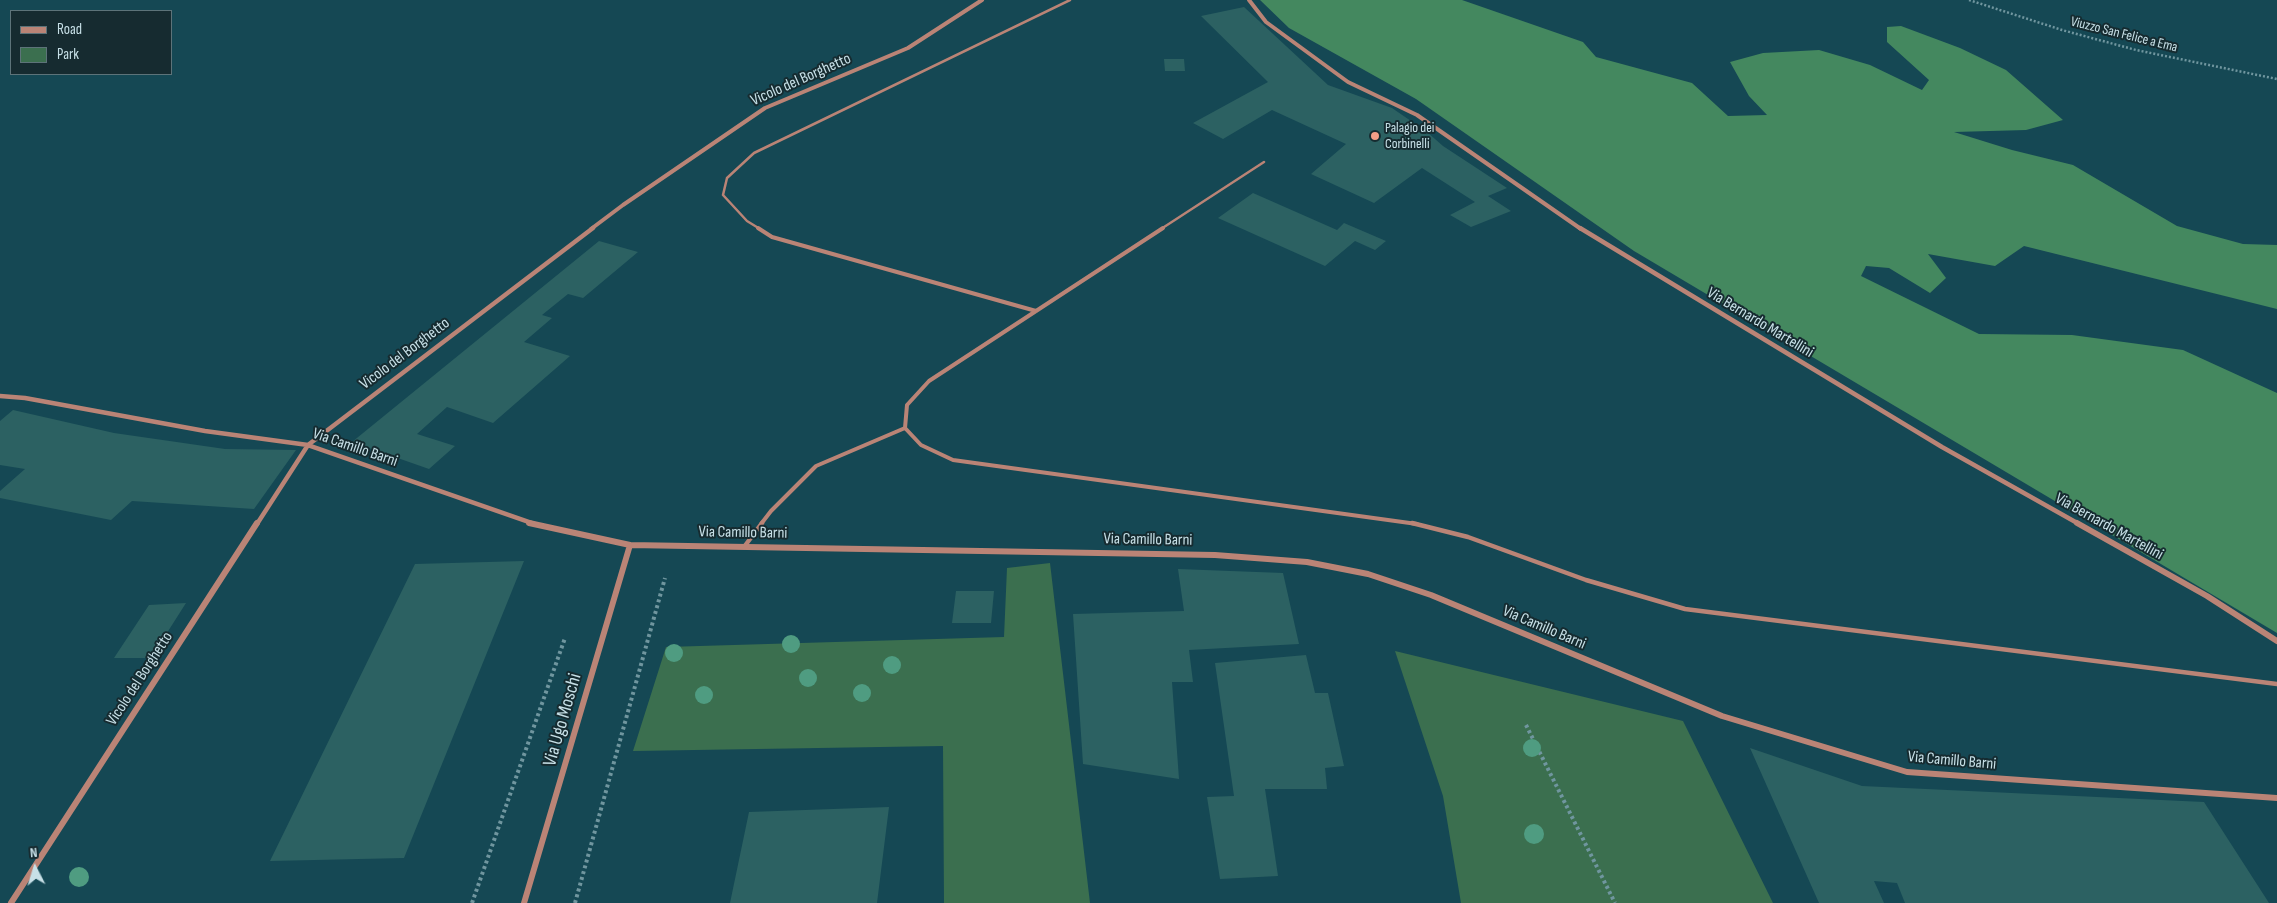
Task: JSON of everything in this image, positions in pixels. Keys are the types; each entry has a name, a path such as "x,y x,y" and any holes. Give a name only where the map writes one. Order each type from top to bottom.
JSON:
{"street":[{"name":"Vicolo del Borghetto","path":"11,903 308,445 623,205 765,108 908,48 982,0"},
{"name":"Via Bernardo Martellini","path":"1249,0 1266,22 1348,82 1417,115 1598,241 1942,447 2208,596 2277,641"},
{"name":"Via Camillo Barni","path":"0,396 26,398 205,431 308,445 525,522 630,546 1215,555 1307,562 1368,574 1431,595 1722,716 1839,754 1908,772 2277,798"},
{"name":"Via Ugo Moschi","path":"524,903 630,546"}],"lane":[{"path":"1036,311 772,237 747,221 723,195 727,178 754,153 1070,0"},
{"path":"1264,162 929,381 907,405 905,428 921,445 953,460 1144,488 1404,522 1468,538 1586,580 1685,609 2277,684"},
{"path":"744,547 771,511 816,466 905,428"}],"path":[{"name":"Viuzzo San Felice a Ema","path":"1969,0 2062,30 2136,50 2277,79"},
{"path":"575,903 674,546"},
{"path":"472,903 567,632"},
{"path":"1526,725 1614,903"}],"green space":[{"path":"1260,0 1462,0 1583,42 1596,57 1692,83 1728,116 1767,115 1749,96 1730,62 1763,53 1819,50 1870,65 1922,90 1929,80 1887,42 1887,27 1901,26 1960,48 2006,70 2063,120 2026,130 1954,132 2012,150 2073,165 2177,226 2243,244 2277,245 2277,309 2024,246 1995,266 1928,254 1946,278 1930,293 1889,268 1866,266 1861,276 1979,334 2072,335 2183,350 2277,393 2277,633 1634,251 1416,99 1289,28"},
{"path":"1050,563 1090,903 944,903 943,746 633,751 666,647 1004,637 1007,568"},
{"path":"1395,651 1683,721 1773,903 1461,903 1443,796"}],"building":[{"name":"Palagio dei Corbinelli","path":"1244,7 1328,85 1392,108 1427,132 1443,146 1507,188 1488,196 1511,211 1471,227 1450,215 1475,202 1422,168 1374,203 1311,174 1346,144 1272,110 1223,139 1193,123 1268,82 1201,16"},
{"path":"1164,59 1184,59 1185,71 1165,71"},
{"path":"1253,193 1337,230 1344,223 1386,241 1375,250 1355,241 1325,266 1218,218"},
{"path":"599,241 638,252 583,298 568,294 542,315 552,318 524,342 570,356 493,423 447,407 417,434 455,446 429,469 352,442"},
{"path":"13,410 114,433 225,449 296,450 254,509 132,501 111,520 0,498 0,491 25,469 0,465 0,421"},
{"path":"524,561 404,858 270,861 415,564"},
{"path":"1178,569 1283,573 1299,644 1189,650 1193,682 1172,682 1179,779 1083,764 1073,614 1184,611"},
{"path":"956,591 994,591 991,623 952,623"},
{"path":"186,603 151,658 114,658 149,605"},
{"path":"1306,655 1315,693 1328,693 1344,766 1325,768 1327,789 1265,789 1278,876 1220,879 1207,797 1234,796 1215,663"},
{"path":"1750,748 1862,786 2204,802 2269,903 1905,903 1897,883 1874,881 1884,903 1819,903"},
{"path":"889,807 877,903 730,903 749,812"}],"place":[{"name":"Palagio dei Corbinelli","path":"1375,136"}]}
